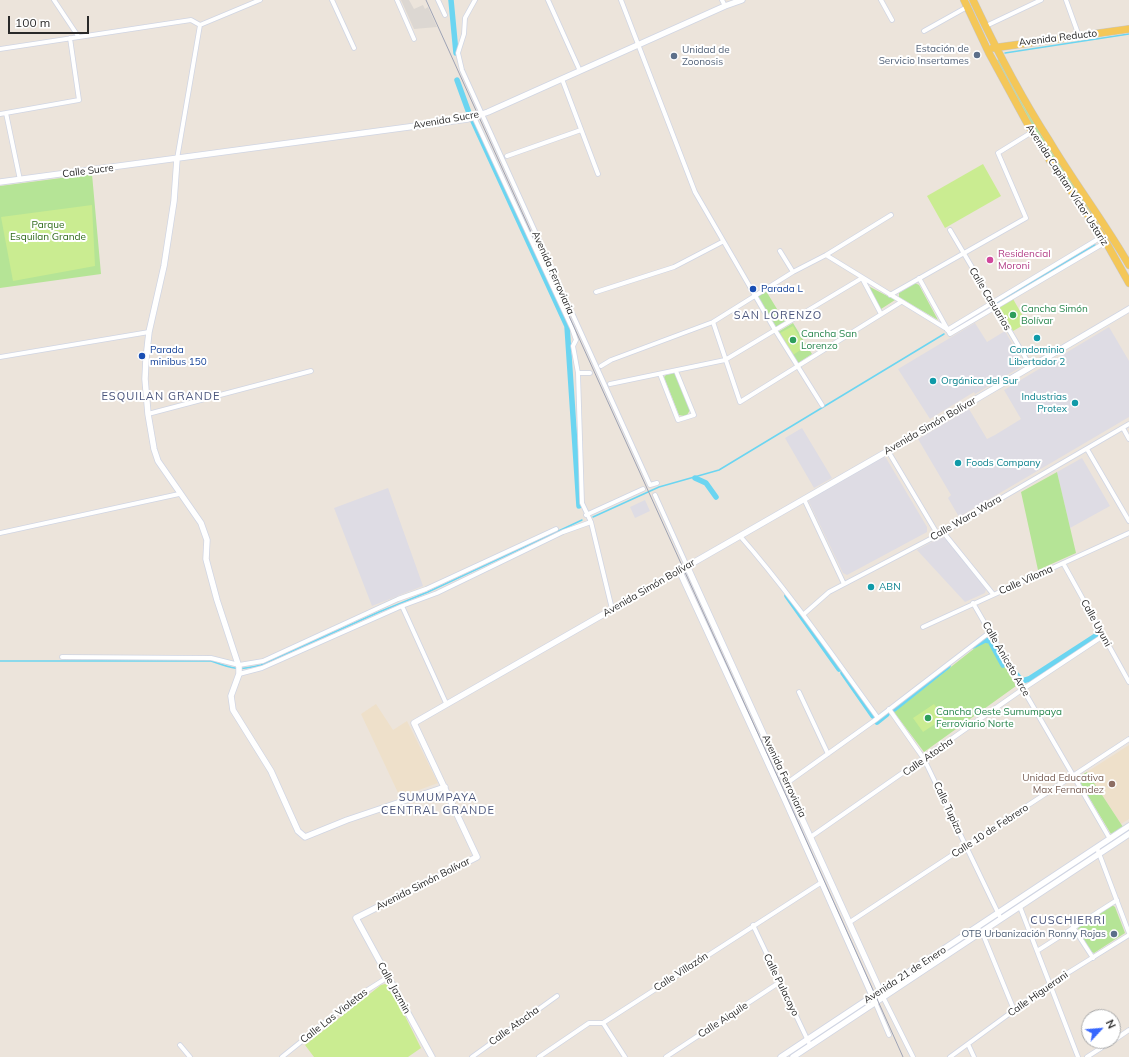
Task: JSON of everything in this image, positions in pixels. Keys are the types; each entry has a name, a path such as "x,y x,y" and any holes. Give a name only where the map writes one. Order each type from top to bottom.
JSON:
{"main road":[{"name":"Avenida Capitan Víctor Ustariz","path":"973,0 1013,79 1049,142 1112,235 1129,265"},
{"name":"Avenida Capitan Víctor Ustariz","path":"965,3 987,50 1032,132 1104,240 1129,283"},
{"name":"Avenida Reducto","path":"987,50 996,46 1129,29"}],"street":[{"path":"54,0 78,36"},
{"path":"200,25 260,0"},
{"path":"332,0 354,48"},
{"path":"397,0 414,39"},
{"path":"438,0 445,15"},
{"name":"Avenida Ferroviaria","path":"475,0 465,18 464,34 458,53 462,70 565,301 650,485 657,483"},
{"path":"548,0 580,71"},
{"path":"621,0 694,192 722,242 822,405"},
{"path":"722,0 726,6"},
{"name":"Avenida Sucre","path":"177,159 474,117 742,0"},
{"path":"881,0 892,20"},
{"path":"986,26 1041,0"},
{"path":"1066,0 1079,36"},
{"path":"924,31 965,3"},
{"path":"0,49 191,20 200,25"},
{"path":"200,25 177,159 174,201 165,260 150,332 145,379 148,414 154,449 158,461 179,494 201,523 207,540 206,559 239,670 231,696 233,710 271,771 298,831 305,837 347,820 445,787"},
{"path":"0,114 79,100 70,38"},
{"path":"562,79 598,174"},
{"path":"6,113 20,180"},
{"name":"Avenida Ferroviaria","path":"474,117 572,328 576,340 573,346 578,373 582,503 586,515"},
{"path":"507,156 581,130"},
{"path":"890,295 1026,218 998,153 1032,132"},
{"name":"Calle Sucre","path":"0,182 177,159"},
{"path":"601,366 611,360 713,322 793,272 826,255 891,215"},
{"name":"Calle Casuarios","path":"950,230 994,307 1031,367"},
{"path":"826,255 947,330 950,334 1112,235"},
{"path":"947,330 992,302 1104,240"},
{"path":"596,292 674,267 722,242"},
{"path":"780,251 793,272"},
{"path":"862,278 881,314"},
{"path":"610,384 726,360 862,278"},
{"path":"919,278 947,330"},
{"path":"713,322 740,402 901,302"},
{"name":"Avenida Simón Bolívar","path":"356,918 477,857 414,723 888,451 1129,309"},
{"path":"0,357 150,332"},
{"path":"148,414 311,371"},
{"path":"660,374 678,420 694,415 676,371"},
{"path":"578,373 590,373"},
{"name":"Calle Wara Wara","path":"804,614 829,592 938,535 1129,424"},
{"path":"1123,428 1129,439"},
{"path":"1087,449 1129,521"},
{"path":"888,451 938,535"},
{"path":"612,609 591,522 586,515 643,489"},
{"path":"0,533 179,494"},
{"name":"Avenida Ferroviaria","path":"655,494 812,836 883,997 913,1057"},
{"path":"804,498 844,584"},
{"path":"62,657 212,658 239,670 262,668 402,606 437,593 556,535 591,522"},
{"path":"239,670 263,661 398,599 426,589 556,529"},
{"path":"943,532 993,594"},
{"name":"Calle Viloma","path":"923,627 1129,533"},
{"path":"740,536 770,570 804,614 878,718"},
{"name":"Calle Uyuni","path":"1063,563 1129,682"},
{"name":"Avenida Ferroviaria","path":"679,570 822,882 888,1035"},
{"name":"Calle Aniceto Arce","path":"974,603 1110,839"},
{"path":"402,606 446,704"},
{"path":"787,783 878,718 990,632"},
{"name":"Calle Atocha","path":"812,836 1023,689 1103,636"},
{"path":"1124,674 1129,671"},
{"path":"799,692 828,754"},
{"name":"Calle Tupiza","path":"889,709 924,759 1000,916"},
{"name":"Calle 10 de Febrero","path":"850,922 1129,739"},
{"name":"Avenida 21 de Enero","path":"793,1057 809,1042 872,996 1000,916 1129,826"},
{"name":"Avenida 21 de Enero","path":"809,1042 883,997 982,932 1000,916 1020,907 1129,834"},
{"path":"1097,848 1129,934"},
{"name":"Calle Villazón","path":"539,1057 589,1022 603,1023 822,882"},
{"path":"1037,951 1072,927 1117,900"},
{"path":"1020,907 1078,1057"},
{"name":"Calle Jazmin","path":"356,918 432,1057"},
{"name":"Calle Pulacayo","path":"753,925 809,1042"},
{"path":"1072,927 1093,958"},
{"path":"982,932 1014,1010"},
{"name":"Calle Higuerani","path":"950,1057 1050,984 1129,934"},
{"name":"Calle Las Violetas","path":"282,1057 358,996 388,976"},
{"name":"Calle Aiquile","path":"666,1057 780,982"},
{"name":"Calle Atocha","path":"472,1057 557,996"},
{"path":"603,1023 625,1057"},
{"path":"968,1044 974,1057"},
{"path":"180,1045 190,1057"},
{"path":"1087,1057 1100,1049"},
{"name":"Avenida 21 de Enero","path":"781,1057 798,1053"}],"shaded area":[{"path":"401,0 409,0 414,9 423,5 425,9 428,7 437,27 414,29"},
{"path":"975,323 987,342 1005,331 1024,365 975,394 974,392 930,419 898,369"},
{"path":"1109,327 1129,361 1129,417 959,517 948,498 951,495 918,439 969,409 987,439 995,435 1021,419 1004,390"},
{"path":"802,428 832,478 814,488 785,438"},
{"path":"882,456 886,458 927,527 927,532 847,575 843,573 809,502 810,499"},
{"path":"1082,458 1110,506 1070,528 1057,472"},
{"path":"388,488 423,586 372,606 334,508"},
{"path":"645,500 650,511 635,518 630,507"},
{"path":"941,537 946,539 986,589 985,593 965,602 917,550"},
{"path":"376,704 393,730 407,721 438,783 400,797 361,714"},
{"name":"Unidad Educativa Max Fernandez","path":"1129,745 1129,819 1121,824 1087,772"}],"green space":[{"path":"999,59 1049,148 1106,231 1102,232 1049,155 995,61"},
{"path":"983,164 1001,196 945,228 927,196"},
{"name":"Parque Esquilan Grande","path":"92,174 101,274 0,288 0,186"},
{"path":"92,205 95,266 13,281 1,217"},
{"path":"915,283 919,285 938,320 899,297 899,293"},
{"path":"867,287 870,287 895,300 881,309"},
{"path":"766,291 785,322 776,327 757,296"},
{"name":"Cancha Simón Bolívar","path":"1013,299 1027,323 1013,331 999,307"},
{"path":"793,323 812,354 798,363 778,332"},
{"name":"Cancha San Lorenzo","path":"793,326 805,347 793,355 780,333"},
{"path":"674,373 690,410 687,415 684,416 679,415 664,377"},
{"path":"1057,472 1076,553 1038,570 1021,492"},
{"path":"985,640 990,641 1016,686 924,752 894,712"},
{"name":"Cancha Oeste Sumumpaya Ferroviario Norte","path":"934,704 944,718 923,732 913,718"},
{"path":"1087,772 1123,827 1111,834 1078,779"},
{"path":"1112,905 1115,907 1125,933 1094,953 1090,951 1078,928"},
{"path":"385,984 390,986 421,1048 408,1057 314,1057 305,1045 381,985"}],"waterway":[{"path":"451,0 456,53"},
{"path":"1005,53 1129,34"},
{"path":"457,80 469,113"},
{"path":"473,121 567,326 579,506"},
{"path":"996,303 1095,245"},
{"path":"593,517 659,487 719,470 944,334"},
{"path":"695,478 706,483 716,497"},
{"path":"0,661 211,661 236,668 247,668 261,665 379,612 428,592 582,520"},
{"path":"787,596 839,669"},
{"path":"1016,674 1022,681 1029,679 1097,635"},
{"path":"973,646 985,640 990,641 1003,665"},
{"path":"894,709 948,666"},
{"path":"843,673 873,716"},
{"path":"877,722 887,714"}],"tram line":[{"path":"426,0 903,1057"}],"place":[{"name":"Estación de Servicio Insertames","path":"977,55"},
{"name":"Unidad de Zoonosis","path":"674,56"},
{"name":"Residencial Moroni","path":"990,260"},
{"name":"Parada L","path":"753,289"},
{"name":"Cancha Simón Bolívar","path":"1013,315"},
{"name":"Condominio Libertador 2","path":"1037,338"},
{"name":"Cancha San Lorenzo","path":"793,340"},
{"name":"Parada minibus 150","path":"142,356"},
{"name":"Orgánica del Sur","path":"933,381"},
{"name":"Industrias Protex","path":"1075,403"},
{"name":"Foods Company","path":"958,463"},
{"name":"ABN","path":"871,587"},
{"name":"Cancha Oeste Sumumpaya Ferroviario Norte","path":"928,718"},
{"name":"Unidad Educativa Max Fernandez","path":"1112,784"},
{"name":"OTB Urbanización Ronny Rojas","path":"1114,934"}],"district":[{"name":"SAN LORENZO","path":"778,316"},
{"name":"ESQUILAN GRANDE","path":"161,397"},
{"name":"SUMUMPAYA CENTRAL GRANDE","path":"438,804"},
{"name":"CUSCHIERRI","path":"1068,921"}]}
